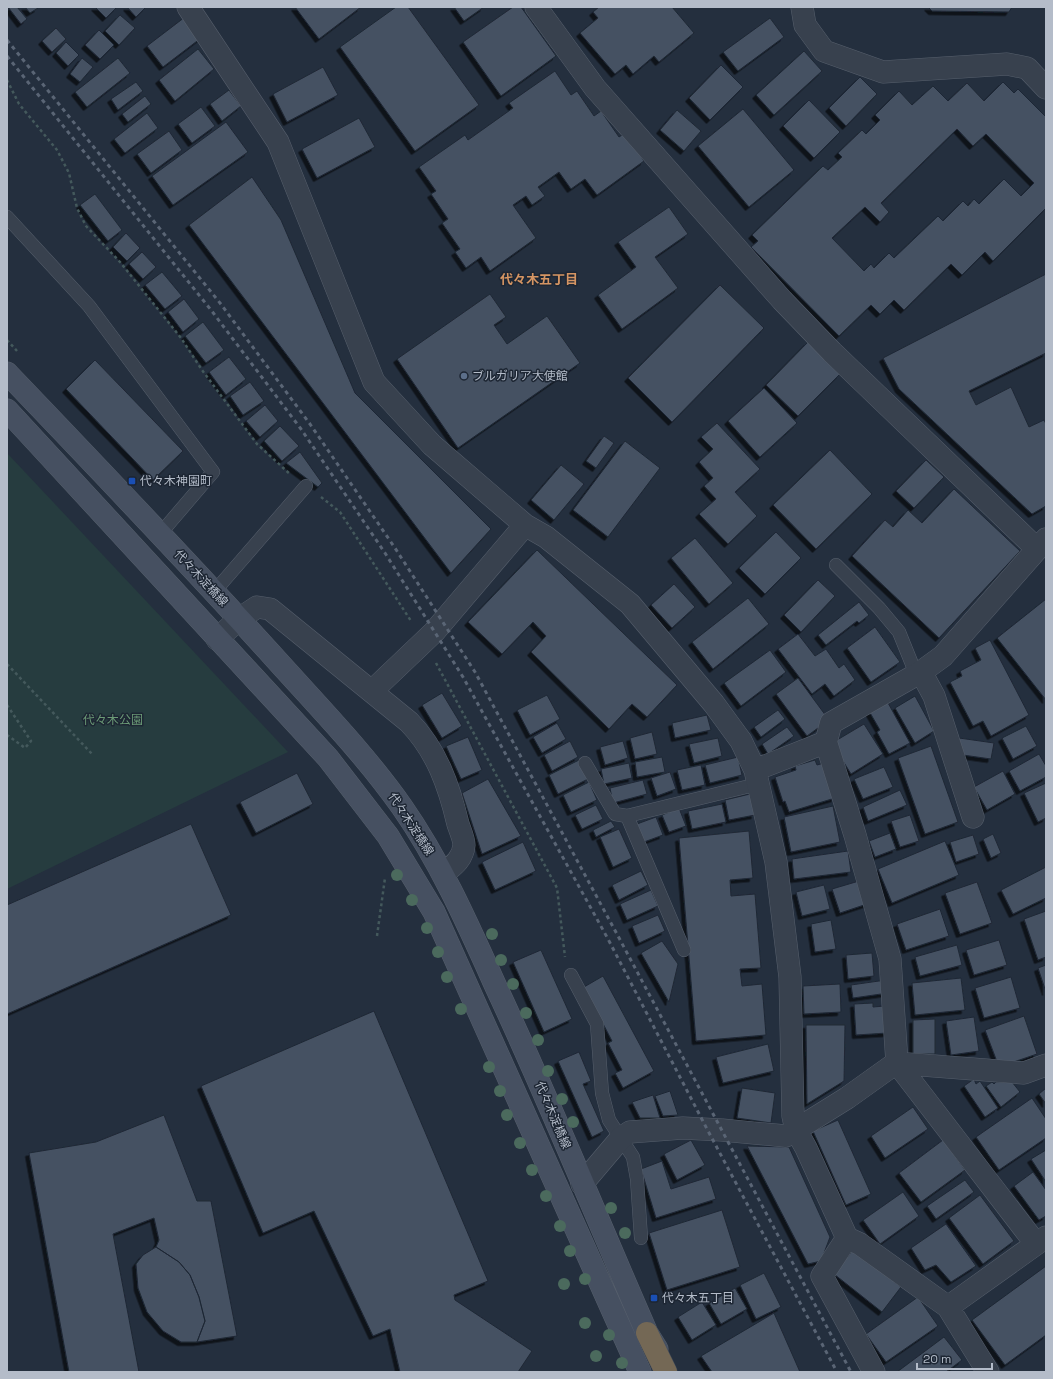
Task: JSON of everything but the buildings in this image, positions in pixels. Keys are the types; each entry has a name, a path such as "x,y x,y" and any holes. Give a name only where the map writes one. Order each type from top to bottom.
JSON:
{"highway":[{"path":"647,1333 666,1372"}],"street":[{"path":"188,7 278,142 374,382 432,445 525,525 546,537 630,604 714,704 742,741 757,777 776,862 790,977 794,1116 796,1130 806,1148 847,1238 860,1244 948,1306 988,1372"},
{"path":"536,7 595,88 782,300 832,352 1041,544 943,656 918,673 831,723 826,742 855,835 890,959 897,1063 1041,1241 948,1306"},
{"path":"802,7 805,25 824,51 883,72 1007,64 1027,68 1046,88"},
{"name":"代々木淀橋線","path":"7,373 239,619 375,772 402,808 443,874 522,1041 647,1333 670,1372"},
{"name":"代々木淀橋線","path":"7,410 328,758 388,836 434,912 640,1372"},
{"path":"372,691 424,642 457,606 525,525"},
{"path":"217,639 239,619 258,607 270,608 410,722 423,736 442,771 464,845 458,861 443,874"},
{"path":"918,673 934,696 973,817"},
{"path":"757,777 826,742"},
{"path":"582,1184 621,1138 630,1132 684,1128 786,1136 897,1063 1024,1073 1046,1066"},
{"path":"847,1238 822,1276 874,1372"}],"lane":[{"path":"7,217 89,306 213,472 160,534"},
{"path":"214,592 306,486"},
{"path":"836,566 879,608 899,632 918,673"},
{"path":"585,763 615,814 627,816 757,777"},
{"path":"627,816 684,950"},
{"path":"571,975 597,1024 602,1093 609,1120 633,1157 637,1178 641,1238"}],"path":[{"path":"7,80 19,104 57,150 69,173 77,208 86,226 120,262 182,338 202,370 258,444 283,469 340,512 424,642 557,888 564,954 571,975"},
{"path":"7,664 92,754"},
{"path":"7,705 31,741 25,748 7,735"},
{"path":"377,936 385,875"}],"green space":[{"name":"代々木公園","path":"7,453 288,752 7,889"}],"railway":[{"path":"7,40 220,303 310,424 395,548 475,672 851,1372"},
{"path":"7,56 211,310 301,429 385,553 463,677 608,939 707,1129 837,1372"}],"place":[{"name":"ブルガリア大使館","path":"464,376"},
{"name":"代々木神園町","path":"132,481"},
{"name":"代々木五丁目","path":"654,1298"}],"district":[{"name":"代々木五丁目","path":"539,279"}]}
